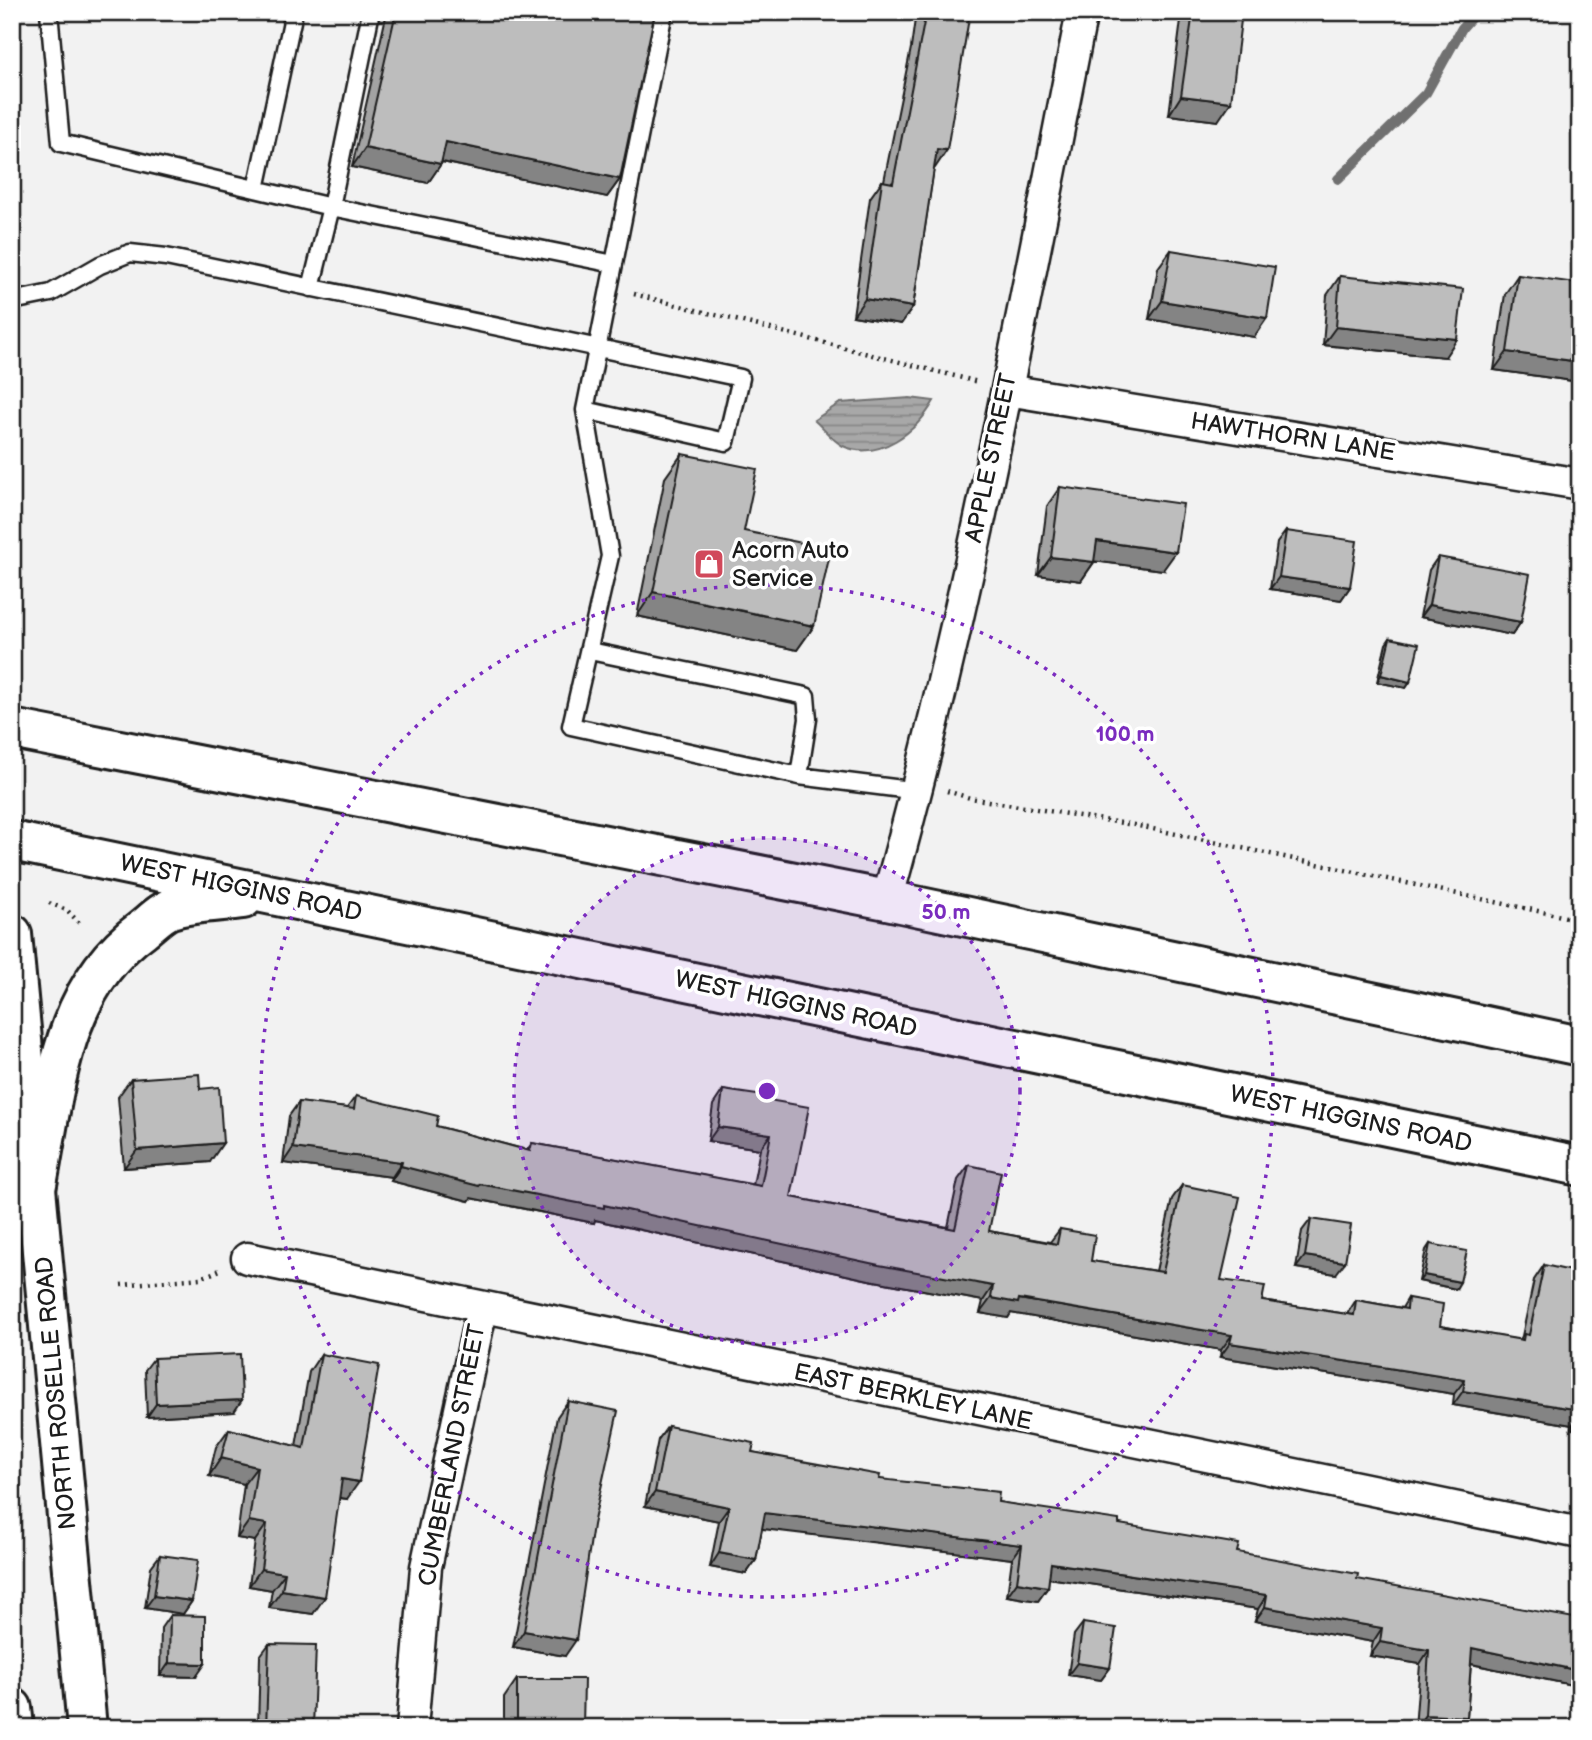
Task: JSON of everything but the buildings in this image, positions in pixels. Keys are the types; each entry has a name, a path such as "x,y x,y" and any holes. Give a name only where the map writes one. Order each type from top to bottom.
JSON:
{"main road":[{"path":"12,729 887,901 1580,1046"},
{"name":"WEST HIGGINS ROAD","path":"12,841 1580,1166"},
{"path":"37,1184 64,1045 85,992 118,947 172,908 274,895"},
{"name":"NORTH ROSELLE ROAD","path":"12,934 87,1728"},
{"path":"12,1709 14,1728"}],"street":[{"name":"APPLE STREET","path":"887,901 918,791 1007,390 1082,12"},
{"name":"HAWTHORN LANE","path":"1007,390 1580,484"},
{"name":"EAST BERKLEY LANE","path":"247,1258 1580,1533"},
{"name":"CUMBERLAND STREET","path":"412,1728 426,1567 482,1308"}],"lane":[{"path":"49,12 61,143 331,207 614,264"},
{"path":"256,189 294,12"},
{"path":"311,288 331,207 370,12"},
{"path":"664,12 585,410 610,556 590,651 570,726 799,776 918,791"},
{"path":"12,302 51,293 100,265 131,253 166,257 741,378 726,442 585,410"},
{"path":"590,651 806,696 808,719 799,776"}],"path":[{"path":"609,290 657,299 1007,390"},
{"path":"918,791 950,791 970,799 1134,825 1580,920"},
{"path":"49,903 67,910 82,926"},
{"path":"121,1285 201,1278 247,1258"}],"shaded area":[{"path":"910,398 934,401 907,433 883,447 870,450 843,446 814,420 840,403"}],"waterway":[{"path":"1338,179 1426,93 1462,28 1476,12"}],"place":[{"name":"Acorn Auto Service","path":"709,564"}]}
